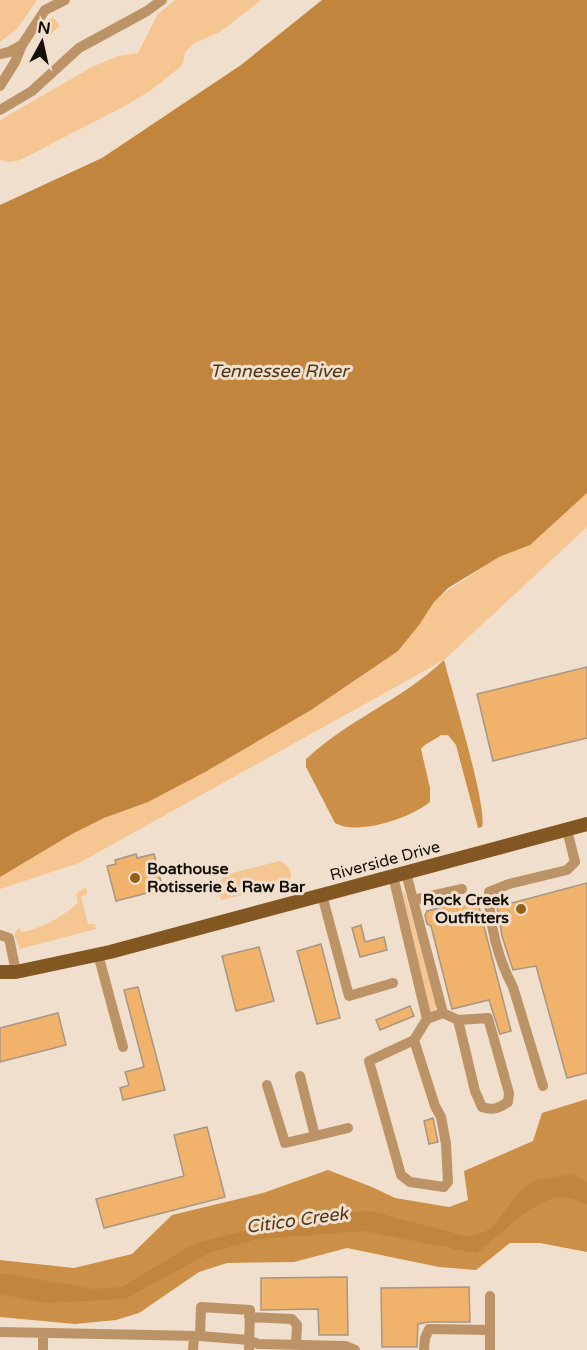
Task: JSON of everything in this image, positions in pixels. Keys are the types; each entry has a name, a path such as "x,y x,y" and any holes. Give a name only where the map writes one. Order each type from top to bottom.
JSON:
{"main road":[{"name":"Riverside Drive","path":"0,972 16,972 98,954 587,824"},
{"name":"Riverside Drive","path":"0,982 16,972"}],"lane":[{"path":"0,86 47,5 65,0"},
{"path":"0,110 32,91 79,48 162,0"},
{"path":"0,54 22,45"},
{"path":"543,1086 489,914 489,892 509,884 567,870 575,862 567,830"},
{"path":"399,875 413,900 443,1013"},
{"path":"399,875 427,1019"},
{"path":"413,900 462,889"},
{"path":"322,895 349,996 393,983"},
{"path":"0,934 9,938 16,972"},
{"path":"98,954 123,1047"},
{"path":"414,1040 445,1135 448,1182 444,1187 410,1182 401,1175 369,1061 414,1040 427,1019 443,1013 458,1020 488,1018 509,1093 508,1102 498,1109 489,1110 482,1107 475,1091 458,1020"},
{"path":"300,1076 315,1136"},
{"path":"267,1085 285,1143 348,1128"},
{"path":"490,1296 490,1350"},
{"path":"193,1350 201,1307 250,1310 249,1345"},
{"path":"249,1317 292,1319 297,1325 296,1345"},
{"path":"424,1350 425,1338 429,1329 490,1330"},
{"path":"0,1332 197,1336 249,1345 332,1348 346,1346 355,1350"},
{"path":"43,1333 43,1350"}],"shaded area":[{"path":"0,0 37,0 17,29 0,42"},
{"path":"175,0 261,0 220,32 193,44 185,52 183,64 150,91 20,160 10,162 0,160 0,120 92,67 118,56 138,53 157,15"},
{"path":"53,17 60,26 49,36 42,27"},
{"path":"587,466 587,527 444,660 79,863 0,889 0,857 104,818 479,570"},
{"path":"444,660 480,797 482,827 478,828 456,745 448,735 441,735 421,749 430,788 430,802 410,814 384,823 356,827 335,823 306,767 306,759 322,745 428,674"},
{"path":"280,861 290,871 291,877 288,884 221,900 218,885 225,875"},
{"path":"84,888 87,889 87,894 81,897 88,924 95,924 96,929 20,949 14,935 18,928 22,932 30,930 59,917 78,903 76,894"},
{"path":"402,891 405,893 436,1005 434,1013 431,1014"},
{"path":"587,1099 587,1252 540,1243 510,1243 476,1270 439,1267 347,1248 294,1262 227,1263 199,1272 139,1313 116,1320 75,1324 0,1317 0,1260 74,1268 132,1254 172,1215 263,1193 328,1170 395,1198 449,1207 468,1200 464,1171 533,1141 542,1113"}],"water":[{"name":"Tennessee River","path":"322,0 587,0 587,493 530,545 499,557 448,588 434,602 398,651 311,710 205,772 148,802 104,818 72,834 0,877 0,205 102,158 241,65"},
{"path":"572,1174 587,1182 587,1205 563,1197 545,1202 514,1221 477,1253 364,1231 258,1239 211,1252 125,1299 45,1303 0,1294 0,1273 93,1289 122,1287 193,1244 309,1215 372,1211 468,1237 490,1230 518,1193 536,1180"}],"building":[{"path":"587,667 587,738 493,761 477,694"},
{"name":"Boathouse Rotisserie & Raw Bar","path":"136,854 137,858 154,854 163,889 116,901 107,866 116,864 115,860"},
{"path":"587,883 587,1073 567,1078 536,966 513,970 502,936 497,907"},
{"path":"477,899 511,1031 500,1034 489,1000 452,1009 431,926 427,924 425,915 427,911"},
{"path":"361,925 365,942 384,937 387,950 360,957 352,928"},
{"path":"321,944 340,1018 317,1024 297,951"},
{"path":"259,947 274,1001 236,1011 222,956"},
{"path":"138,987 165,1090 123,1100 120,1088 129,1085 125,1072 144,1067 124,990"},
{"path":"410,1006 414,1016 380,1030 376,1020"},
{"path":"58,1013 66,1045 0,1062 0,1028"},
{"path":"433,1118 438,1142 429,1144 424,1121"},
{"path":"207,1127 225,1197 104,1228 96,1199 184,1176 174,1135"},
{"path":"347,1277 348,1335 319,1335 318,1309 261,1310 261,1278"},
{"path":"469,1287 470,1322 418,1324 417,1347 382,1347 381,1288"}],"waterway":[{"name":"Citico Creek","path":"453,1248 467,1249"}],"place":[{"name":"Boathouse Rotisserie & Raw Bar","path":"135,878"},
{"name":"Rock Creek Outfitters","path":"521,909"}]}
